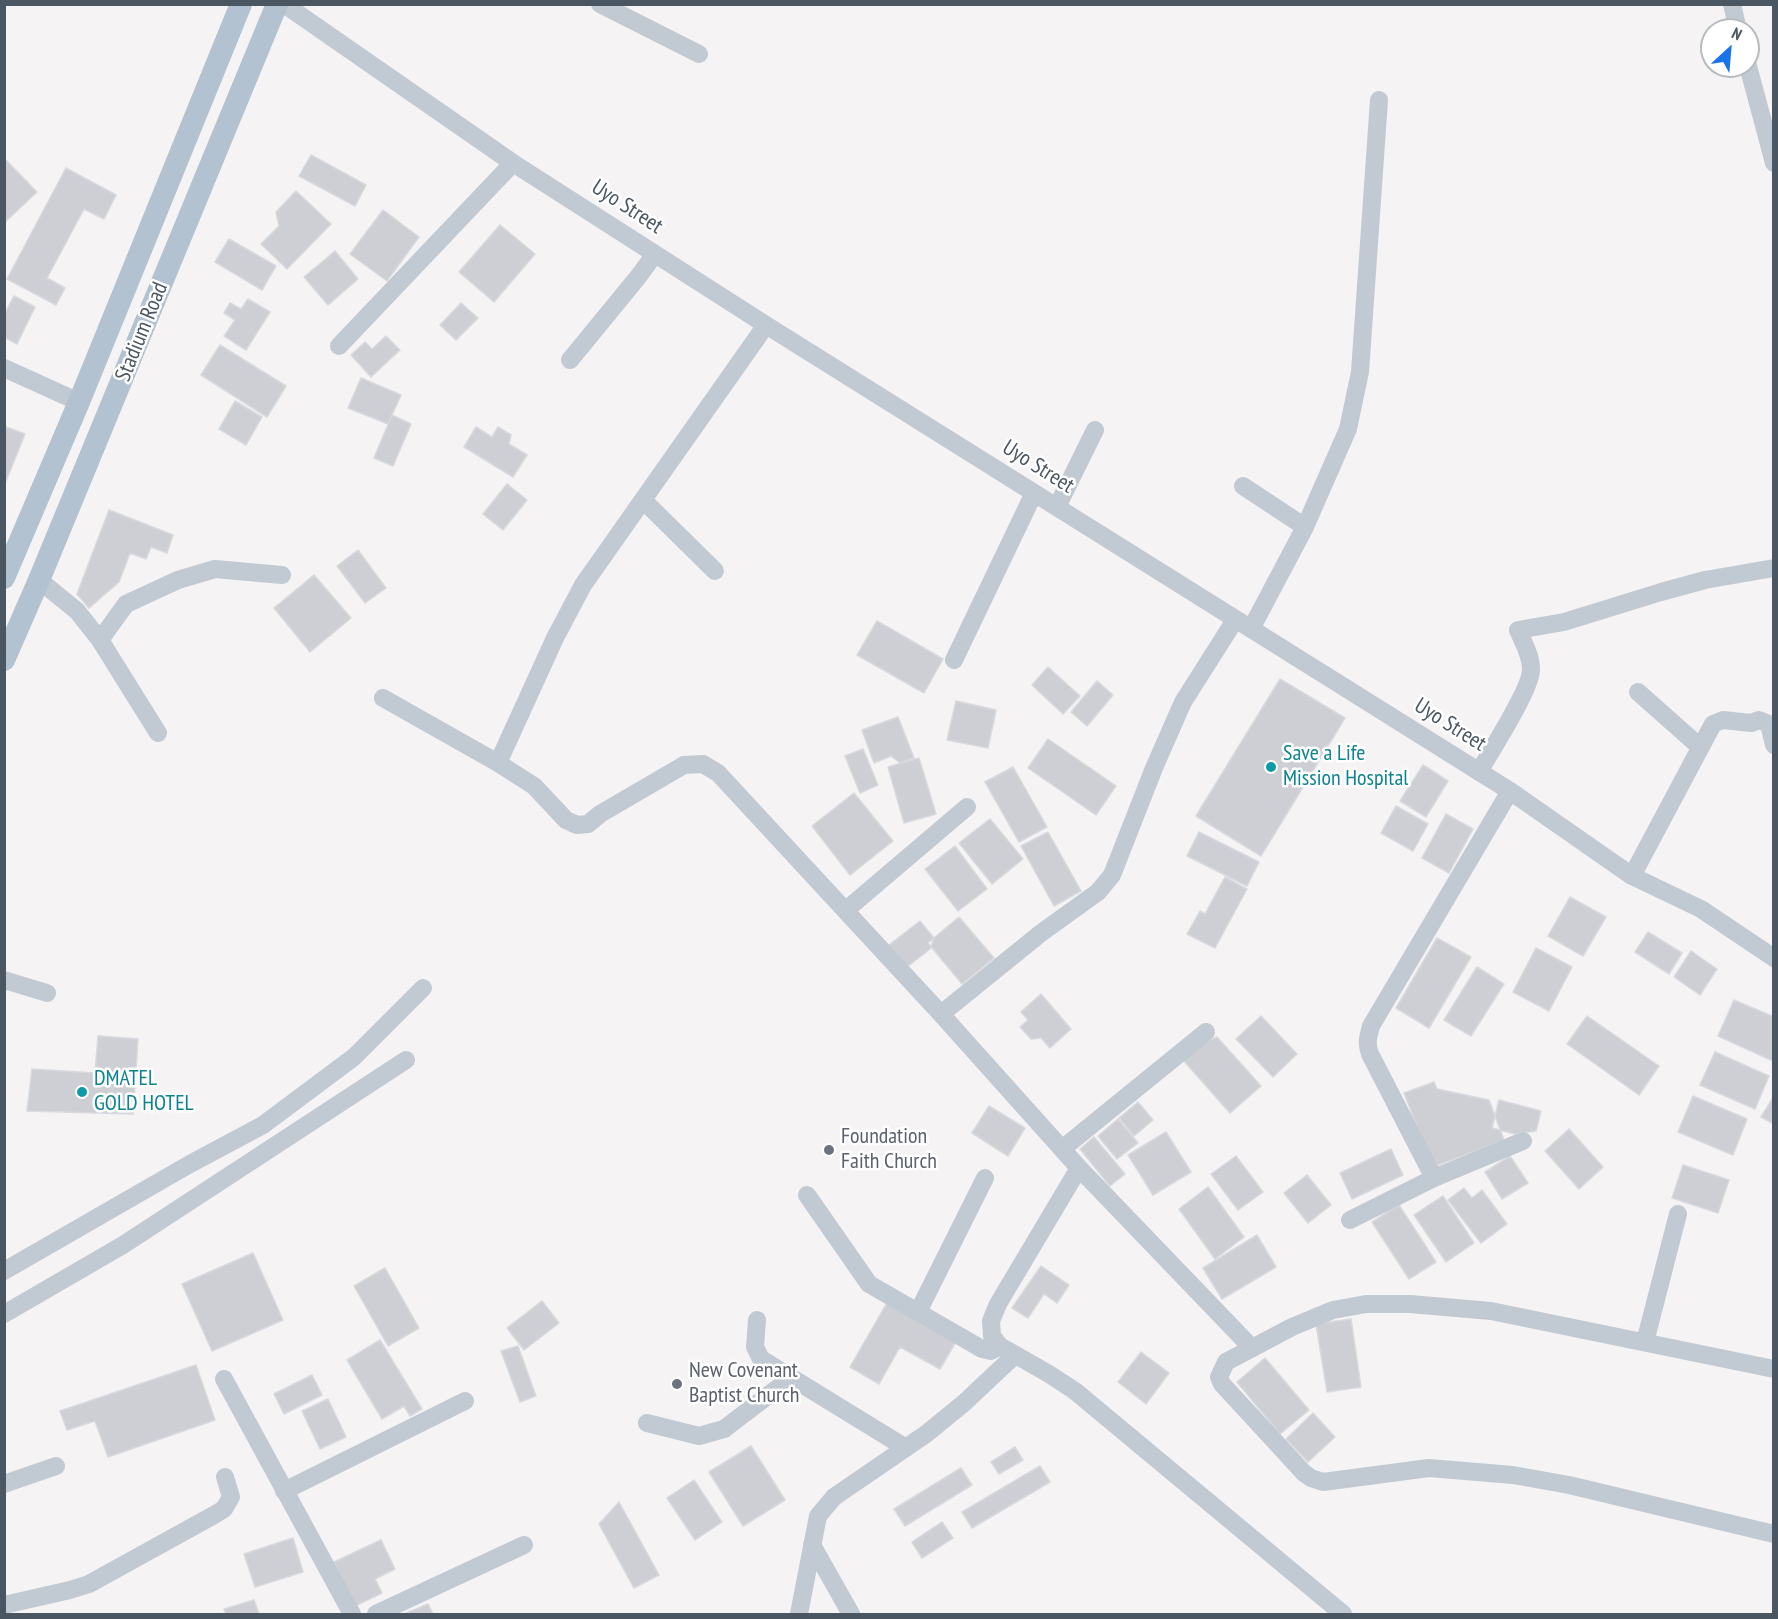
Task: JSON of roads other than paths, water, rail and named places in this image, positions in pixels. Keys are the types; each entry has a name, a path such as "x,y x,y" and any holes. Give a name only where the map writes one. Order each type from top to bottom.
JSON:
{"main road":[{"name":"Stadium Road","path":"6,571 79,402 241,4"},
{"name":"Stadium Road","path":"4,660 277,4"}],"street":[{"name":"Uyo Street","path":"284,4 513,163 655,254 1510,791 1632,876 1701,909 1773,958"},
{"path":"600,4 699,54"},
{"path":"1751,78 1773,163"},
{"path":"941,1014 1041,933 1098,892 1112,875 1183,702 1243,624 1305,526 1348,429 1360,372 1379,100"},
{"path":"339,346 513,163"},
{"path":"570,360 655,254"},
{"path":"498,763 555,638 583,585 766,325"},
{"path":"4,368 79,402"},
{"path":"1057,507 1095,430"},
{"path":"1243,486 1305,526"},
{"path":"954,660 1034,493"},
{"path":"643,500 715,571"},
{"path":"1479,772 1527,687 1532,671 1529,656 1518,630 1564,622 1705,580 1773,568"},
{"path":"100,640 126,604 178,580 215,570 282,576"},
{"path":"39,580 77,611 100,640 158,733"},
{"path":"1638,692 1700,747"},
{"path":"383,698 534,786 566,820 577,825 588,824 600,814 684,765 703,764 718,773 846,910 1079,1168 1251,1347"},
{"path":"1632,876 1713,724 1722,720 1751,723 1759,720 1769,724 1773,746"},
{"path":"1434,1178 1366,1044 1371,1026 1510,791"},
{"path":"846,910 967,807"},
{"path":"4,980 47,993"},
{"path":"4,1271 190,1164 263,1125 354,1057 423,988"},
{"path":"1062,1149 1206,1032"},
{"path":"4,1314 123,1245 406,1060"},
{"path":"1350,1220 1434,1178 1523,1141"},
{"path":"1079,1168 998,1304 991,1321 992,1336 1008,1351 1075,1391 1343,1614"},
{"path":"918,1312 985,1178"},
{"path":"807,1194 869,1284 982,1349 1008,1351"},
{"path":"1645,1342 1678,1214"},
{"path":"1773,1369 1491,1311 1410,1304 1366,1304 1333,1310 1251,1347 1226,1362 1219,1377 1222,1384 1304,1473 1323,1482 1429,1468 1502,1473 1569,1485 1773,1534"},
{"path":"757,1320 755,1347 761,1359 906,1448"},
{"path":"799,1614 818,1516 827,1503 906,1448 964,1403 1008,1351"},
{"path":"647,1423 699,1436 724,1429 791,1378"},
{"path":"224,1379 352,1614"},
{"path":"284,1491 465,1401"},
{"path":"4,1484 56,1466"},
{"path":"4,1605 89,1584 214,1515 224,1509 231,1497 225,1477"},
{"path":"376,1614 524,1545"},
{"path":"812,1545 851,1614"}],"place":[{"name":"Save a Life Mission Hospital","path":"1271,767"},
{"name":"DMATEL GOLD HOTEL","path":"82,1092"},
{"name":"Foundation Faith Church","path":"829,1150"},
{"name":"New Covenant Baptist Church","path":"677,1384"}]}
